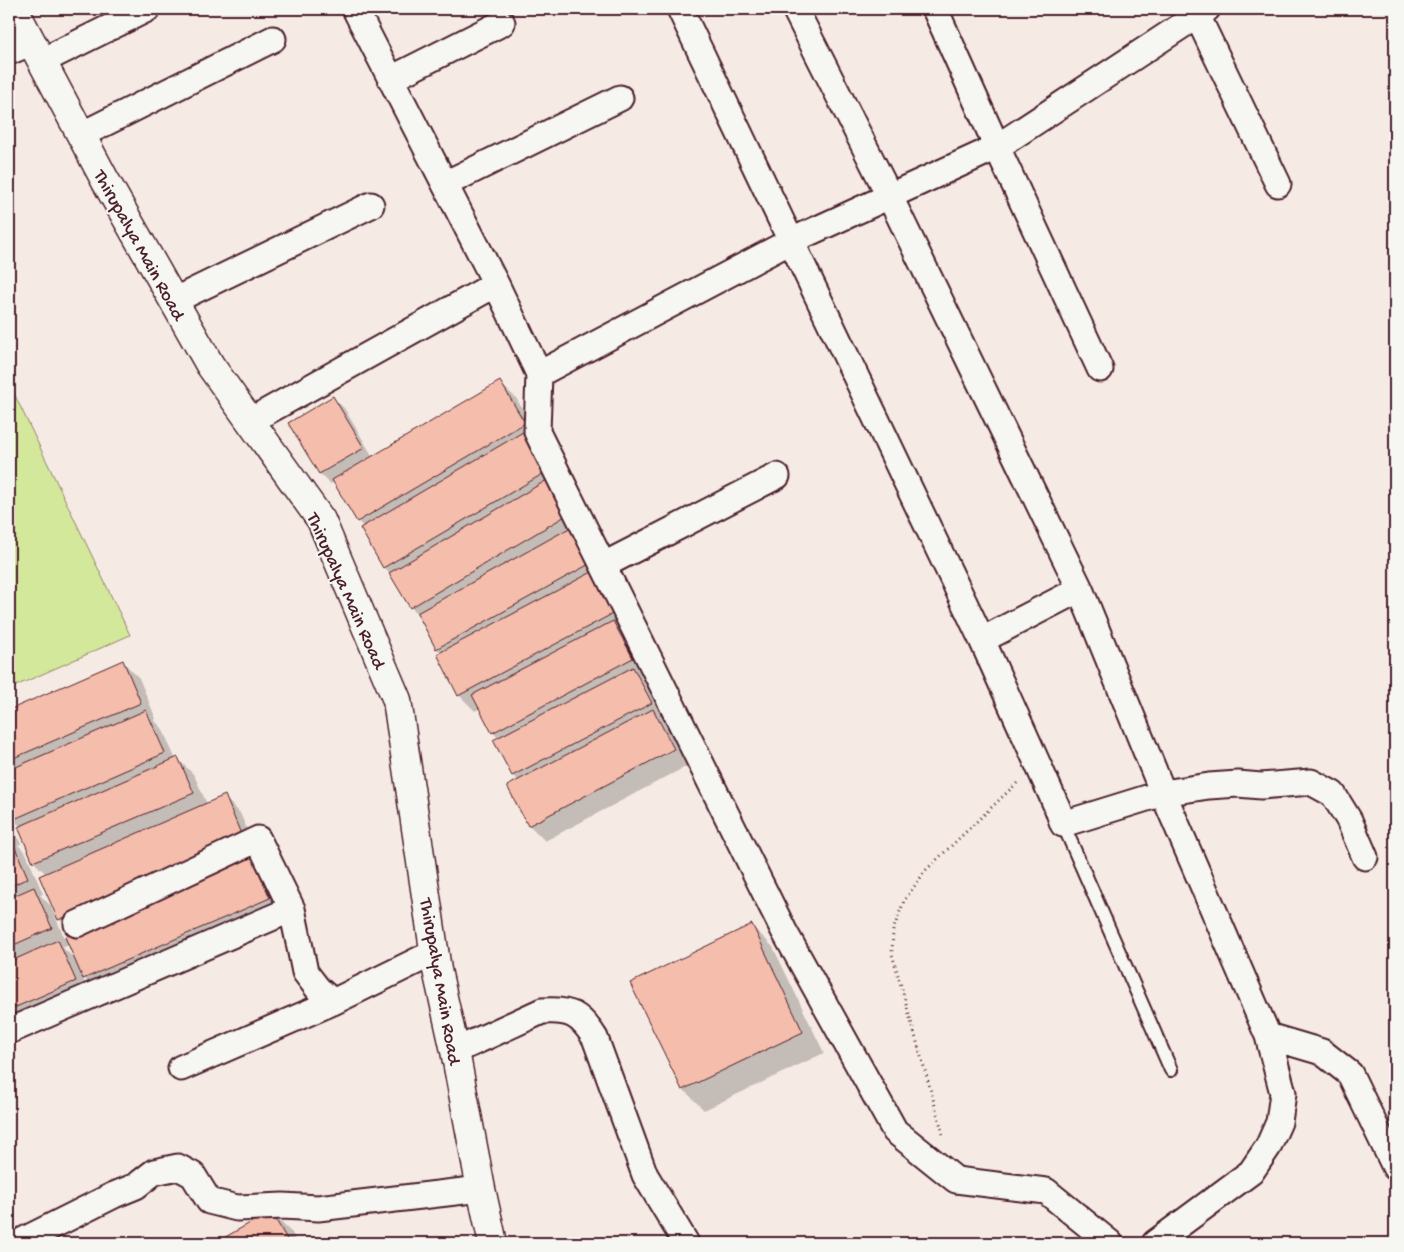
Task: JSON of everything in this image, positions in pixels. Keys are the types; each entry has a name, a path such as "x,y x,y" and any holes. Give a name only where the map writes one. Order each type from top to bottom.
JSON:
{"street":[{"name":"Thirupalya Main Road","path":"14,9 27,52 81,135 210,365 321,520 397,700 435,952 493,1243"},
{"path":"27,52 147,9"},
{"path":"355,9 496,284 539,374 537,432 784,931 895,1131 956,1180 1046,1191 1110,1243"},
{"path":"680,9 982,640 1038,763 1063,824 1163,793 1209,786 1238,784 1261,786 1311,782 1333,794 1349,820 1366,857"},
{"path":"795,9 890,197 1080,589 1163,793 1268,1036 1283,1094 1279,1122 1268,1147 1251,1172 1156,1243"},
{"path":"935,9 1100,369"},
{"path":"539,374 791,241 997,147 1199,11 1278,184"},
{"path":"391,79 502,22"},
{"path":"81,135 273,39"},
{"path":"445,184 620,98"},
{"path":"173,302 371,205"},
{"path":"250,421 496,284"},
{"path":"604,565 777,476"},
{"path":"982,640 1080,589"},
{"path":"77,924 258,838 292,909 305,972 318,990 333,1002"},
{"path":"9,1031 292,909"},
{"path":"180,1068 333,1002 435,952"},
{"path":"455,1051 542,1011 558,1010 572,1014 586,1023 595,1038 645,1175 686,1243"},
{"path":"1268,1036 1322,1052 1350,1074 1395,1168"},
{"path":"18,1243 136,1186 154,1172 178,1167 194,1176 209,1201 237,1208 282,1206 318,1208 481,1189"}],"lane":[{"path":"1063,824 1171,1070"}],"path":[{"path":"943,1135 892,954 893,930 904,901 926,870 1038,763"}],"green space":[{"path":"9,383 130,635 9,689"}],"building":[{"path":"500,381 525,423 357,522 332,480"},
{"path":"333,396 364,448 319,474 288,423"},
{"path":"523,432 546,472 383,568 360,528"},
{"path":"547,480 567,515 410,608 389,573"},
{"path":"573,526 593,562 436,649 417,613"},
{"path":"592,572 614,613 458,696 437,654"},
{"path":"613,621 633,658 492,733 472,695"},
{"path":"123,660 141,703 9,760 9,710"},
{"path":"633,667 652,703 512,776 493,740"},
{"path":"653,709 674,749 528,826 507,786"},
{"path":"146,710 165,753 12,820 9,813 9,770"},
{"path":"178,757 194,793 33,862 18,827"},
{"path":"225,795 243,839 58,920 39,876"},
{"path":"9,837 28,878 9,887"},
{"path":"252,856 270,898 83,979 65,937"},
{"path":"34,887 52,928 9,947 9,898"},
{"path":"752,924 803,1032 682,1090 630,983"},
{"path":"58,940 76,981 9,1010 9,962"},
{"path":"271,1211 289,1243 215,1243"}]}
